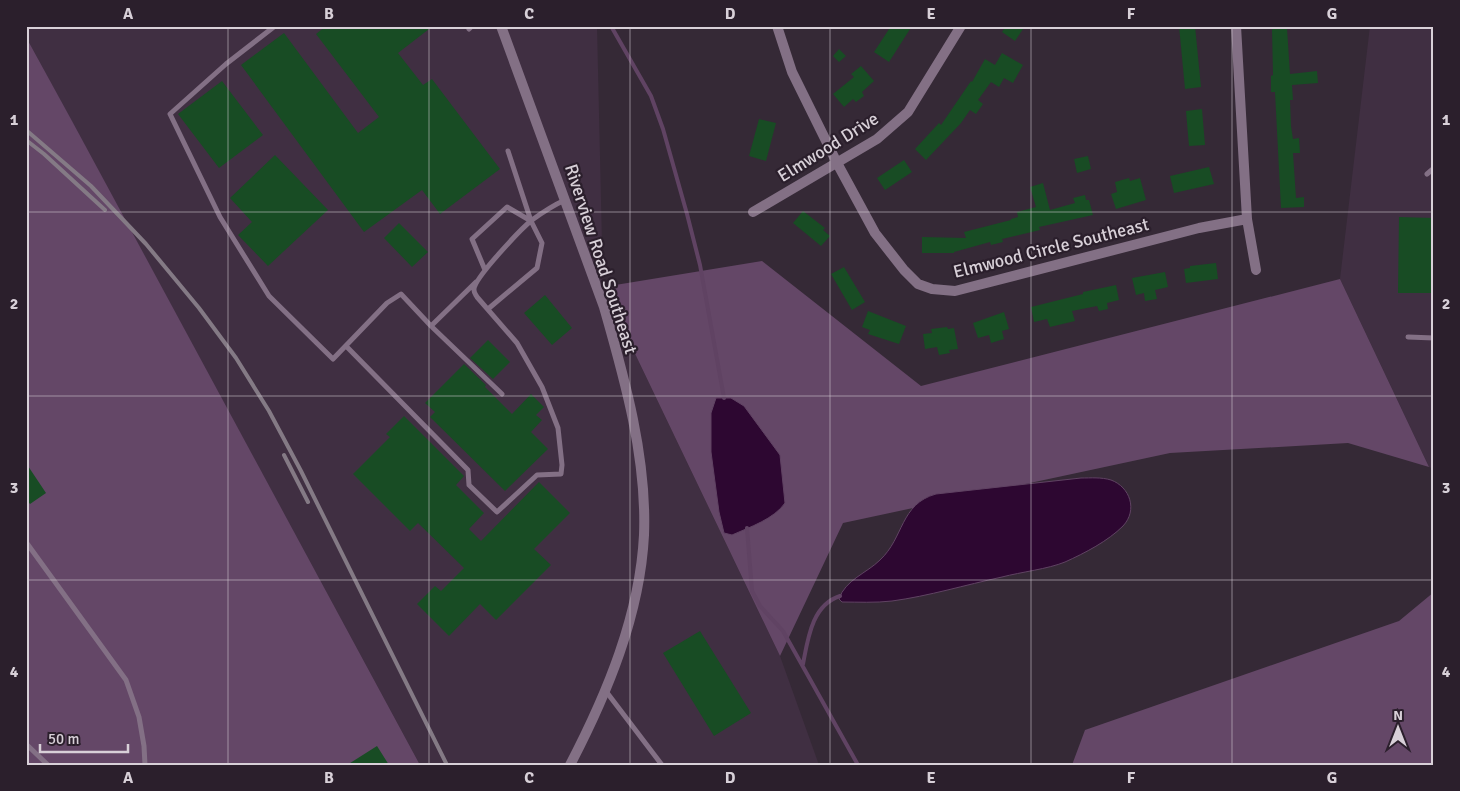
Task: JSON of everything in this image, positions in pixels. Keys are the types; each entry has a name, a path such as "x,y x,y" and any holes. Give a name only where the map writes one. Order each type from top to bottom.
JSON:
{"street":[{"name":"Riverview Road Southeast","path":"502,26 604,307 616,350 636,443 643,495 644,536 638,587 622,643 605,690 570,765"},
{"name":"Elmwood Circle Southeast","path":"777,26 792,72 837,163 875,233 904,270 918,284 932,289 955,291 1199,228 1247,219"},
{"name":"Elmwood Drive","path":"753,212 878,139 908,112 961,26"},
{"path":"1236,26 1247,219 1256,270"}],"lane":[{"path":"275,26 226,64 170,114 220,217 269,296 333,359 387,303 401,294 431,326 502,394"},
{"path":"488,309 537,268 542,244 531,221 508,151"},
{"path":"1427,174 1434,168"},
{"path":"431,326 476,281 531,221 552,206 566,200"},
{"path":"486,270 472,239 507,206 531,221"},
{"path":"346,346 468,470 469,485 497,512 537,475 561,474 562,466 558,428 542,387 517,343 477,297 474,290 476,281"},
{"path":"1408,338 1434,338"},
{"path":"26,542 126,680 139,717 145,765"},
{"path":"605,690 662,765"},
{"path":"26,744 48,765"}],"shaded area":[{"path":"26,26 597,26 603,287 780,656 819,765 420,765 26,37"},
{"path":"1370,26 1434,26 1434,469 1429,467 1340,279"},
{"path":"26,37 72,121 420,765 26,765"},
{"path":"762,261 921,386 1340,279 1429,467 1348,443 1170,453 843,523 780,656 603,287"},
{"path":"716,398 731,398 744,406 780,455 785,503 775,514 754,526 732,535 724,533 719,512 711,452 711,413"},
{"path":"1081,478 1104,478 1118,483 1127,493 1131,506 1128,520 1123,526 1103,542 1080,555 1051,567 906,599 886,602 842,602 839,599 842,592 851,582 875,565 888,551 909,513 915,505 924,499 936,494"},
{"path":"1434,592 1433,765 1072,765 1085,730 1399,621"}],"building":[{"path":"326,26 433,26 398,53 423,85 432,79 500,169 440,214 422,190 364,232 241,65 284,33 358,133 379,117 316,34"},
{"path":"891,26 912,26 889,62 874,52"},
{"path":"1006,26 1025,26 1015,41 1002,32"},
{"path":"1179,26 1195,26 1201,87 1185,89"},
{"path":"1287,28 1290,74 1317,71 1318,83 1292,85 1293,100 1290,100 1291,126 1293,139 1299,138 1300,153 1293,153 1296,198 1304,197 1304,207 1281,208 1275,92 1271,92 1271,76 1273,75 1272,29"},
{"path":"839,49 846,56 839,62 833,56"},
{"path":"1002,53 1023,65 1013,83 1004,78 999,87 991,82 978,100 983,104 976,114 970,110 961,123 926,160 915,149 939,123 941,125 972,82 985,59 995,65"},
{"path":"861,66 874,81 862,92 864,96 856,102 853,99 844,107 833,94 854,77 851,74"},
{"path":"222,81 263,135 219,168 178,114"},
{"path":"1202,109 1205,145 1189,146 1186,111"},
{"path":"759,119 776,123 766,161 749,156"},
{"path":"275,155 328,210 268,266 238,235 252,222 230,198"},
{"path":"1088,156 1091,169 1077,173 1074,159"},
{"path":"904,160 912,172 885,190 877,178"},
{"path":"1209,167 1214,184 1174,193 1170,176"},
{"path":"1129,178 1130,181 1140,178 1146,200 1116,209 1111,194 1117,192 1115,182"},
{"path":"1043,183 1050,210 1075,203 1073,198 1085,195 1086,200 1089,200 1093,215 1039,227 1040,230 1002,239 1003,242 991,245 990,242 954,253 922,253 922,237 966,238 964,232 1011,220 1018,217 1017,212 1036,207 1030,187"},
{"path":"803,211 825,228 823,230 830,236 821,246 793,223"},
{"path":"1399,217 1434,218 1434,293 1398,293"},
{"path":"399,223 428,252 412,267 384,238"},
{"path":"1216,263 1218,279 1186,283 1184,269 1190,268 1190,266"},
{"path":"844,267 865,302 852,310 831,274"},
{"path":"1165,272 1168,287 1155,290 1157,299 1145,301 1144,293 1136,295 1132,278"},
{"path":"1116,285 1119,300 1107,303 1108,309 1099,311 1097,306 1072,311 1075,321 1050,327 1047,319 1034,322 1031,307"},
{"path":"545,295 572,328 552,345 524,313"},
{"path":"868,311 906,326 899,344 868,334 870,330 862,327"},
{"path":"1004,312 1009,329 1002,331 1004,339 991,343 989,335 978,338 973,323"},
{"path":"947,327 948,329 954,328 958,349 949,350 950,353 939,355 937,347 925,349 923,334 932,333 931,329"},
{"path":"488,340 510,362 493,379 470,358"},
{"path":"464,364 512,414 531,394 544,407 536,415 542,420 531,432 548,449 505,491 430,417 435,412 425,403"},
{"path":"404,416 464,476 456,485 484,513 469,529 481,541 539,482 570,513 534,549 551,565 496,620 480,604 449,636 417,604 435,586 441,591 464,568 418,523 410,531 353,474 390,437 386,434"},
{"path":"26,463 46,493 30,504 26,499"},
{"path":"700,631 751,713 714,736 663,653"},
{"path":"377,746 389,765 347,765"}],"waterway":[{"path":"611,26 651,96 663,129 700,265 724,398"},
{"path":"747,528 752,591 760,606 783,631 858,765"},
{"path":"803,664 810,633 817,615 831,600 840,596"}],"railway":[{"path":"26,130 91,186 146,244 199,308 236,358 269,411 301,471 447,765"},
{"path":"26,140 105,210"},
{"path":"284,455 308,502"}]}
